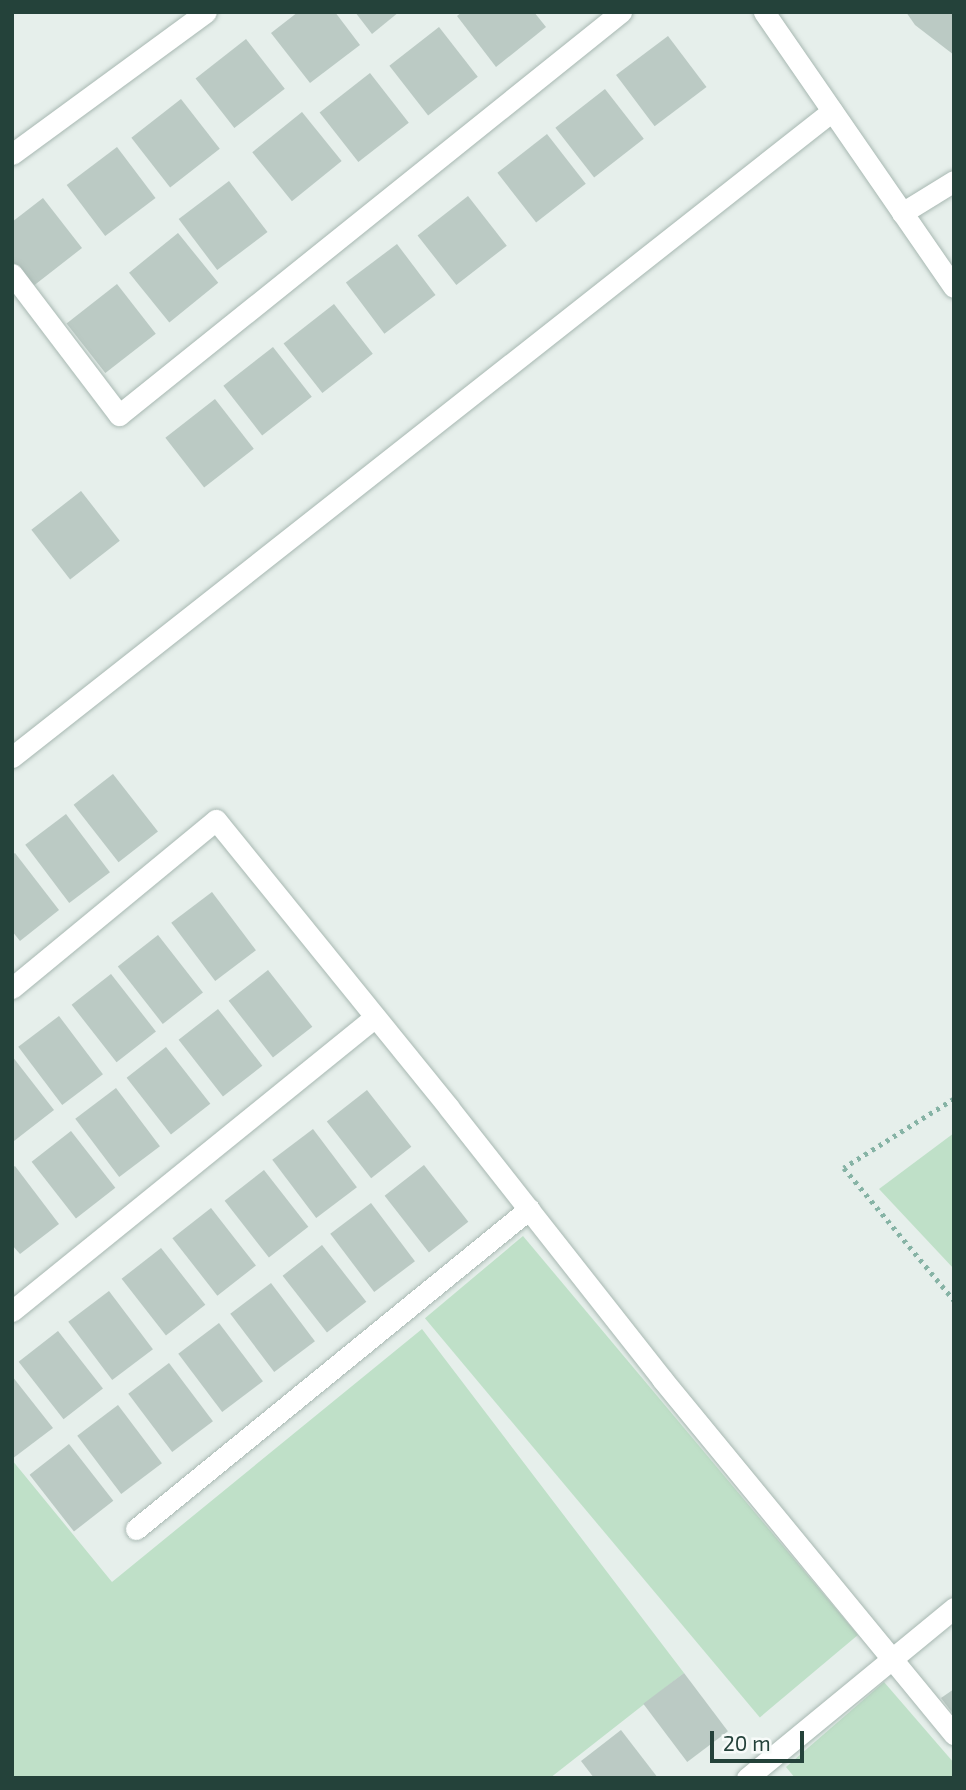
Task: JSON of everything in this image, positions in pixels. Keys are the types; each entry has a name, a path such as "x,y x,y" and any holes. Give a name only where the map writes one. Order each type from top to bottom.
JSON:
{"street":[{"path":"12,154 206,12"},
{"path":"12,274 119,415 621,12"},
{"path":"764,12 954,287"},
{"path":"12,757 832,111"},
{"path":"902,213 954,181"},
{"path":"12,988 216,820 662,1379 954,1734"},
{"path":"12,1311 375,1017"},
{"path":"136,1529 529,1209"},
{"path":"747,1778 954,1608"}],"path":[{"path":"954,1099 844,1168 954,1300"}],"green space":[{"path":"954,1133 954,1269 879,1189"},
{"path":"523,1236 858,1635 760,1717 425,1318"},
{"path":"422,1329 684,1673 550,1778 12,1778 12,1460 112,1582"},
{"path":"884,1682 954,1763 954,1778 795,1778 786,1767"}],"building":[{"path":"298,12 335,12 360,45 310,83 271,33"},
{"path":"355,12 399,12 372,34"},
{"path":"462,12 534,12 546,27 496,67 457,16"},
{"path":"906,12 954,12 954,55 915,25"},
{"path":"439,27 478,77 428,115 389,66"},
{"path":"668,36 707,87 655,126 616,75"},
{"path":"246,39 285,89 234,128 196,78"},
{"path":"370,73 409,123 358,162 320,112"},
{"path":"605,89 644,139 594,177 555,128"},
{"path":"181,99 220,149 170,187 131,138"},
{"path":"302,112 342,161 292,201 252,152"},
{"path":"547,134 586,184 536,222 497,173"},
{"path":"117,147 156,198 105,236 67,185"},
{"path":"229,181 268,232 217,270 179,219"},
{"path":"468,196 507,246 456,285 418,235"},
{"path":"43,198 82,248 32,287 12,262 12,222"},
{"path":"178,233 218,283 169,322 129,273"},
{"path":"397,244 436,295 384,334 346,283"},
{"path":"117,284 156,334 105,373 67,323"},
{"path":"334,304 373,354 322,393 284,343"},
{"path":"273,347 312,397 262,435 223,386"},
{"path":"215,399 254,449 204,487 165,438"},
{"path":"81,491 120,541 70,579 31,530"},
{"path":"113,774 158,832 119,862 74,805"},
{"path":"66,814 110,872 69,903 25,845"},
{"path":"15,853 59,910 20,941 12,931 12,855"},
{"path":"212,892 256,950 215,981 171,923"},
{"path":"158,935 203,993 163,1024 118,966"},
{"path":"268,970 312,1027 273,1058 229,1001"},
{"path":"111,974 156,1032 117,1062 72,1005"},
{"path":"218,1009 262,1066 223,1097 179,1040"},
{"path":"59,1016 103,1074 62,1105 18,1047"},
{"path":"166,1047 210,1104 171,1135 127,1078"},
{"path":"12,1056 54,1110 14,1141 12,1138"},
{"path":"116,1088 160,1146 119,1177 75,1119"},
{"path":"367,1090 411,1147 371,1178 327,1121"},
{"path":"313,1129 357,1187 316,1218 272,1160"},
{"path":"71,1131 115,1188 76,1219 32,1162"},
{"path":"424,1165 468,1222 429,1253 385,1196"},
{"path":"15,1166 59,1224 20,1254 12,1245 12,1168"},
{"path":"264,1170 308,1227 269,1258 225,1201"},
{"path":"371,1203 415,1261 374,1292 330,1234"},
{"path":"211,1208 256,1266 217,1296 172,1238"},
{"path":"322,1245 366,1302 327,1333 283,1276"},
{"path":"161,1248 205,1305 166,1336 122,1279"},
{"path":"271,1283 315,1341 274,1372 230,1314"},
{"path":"109,1291 153,1349 112,1380 68,1322"},
{"path":"219,1323 263,1381 222,1412 178,1354"},
{"path":"58,1331 103,1389 64,1419 19,1362"},
{"path":"169,1363 213,1421 172,1452 128,1394"},
{"path":"12,1376 53,1428 12,1459"},
{"path":"118,1405 162,1463 121,1494 77,1436"},
{"path":"69,1444 113,1501 74,1532 30,1475"},
{"path":"684,1673 728,1731 687,1762 643,1704"},
{"path":"954,1689 954,1715 941,1698"},
{"path":"621,1730 658,1778 594,1778 581,1761"}]}
